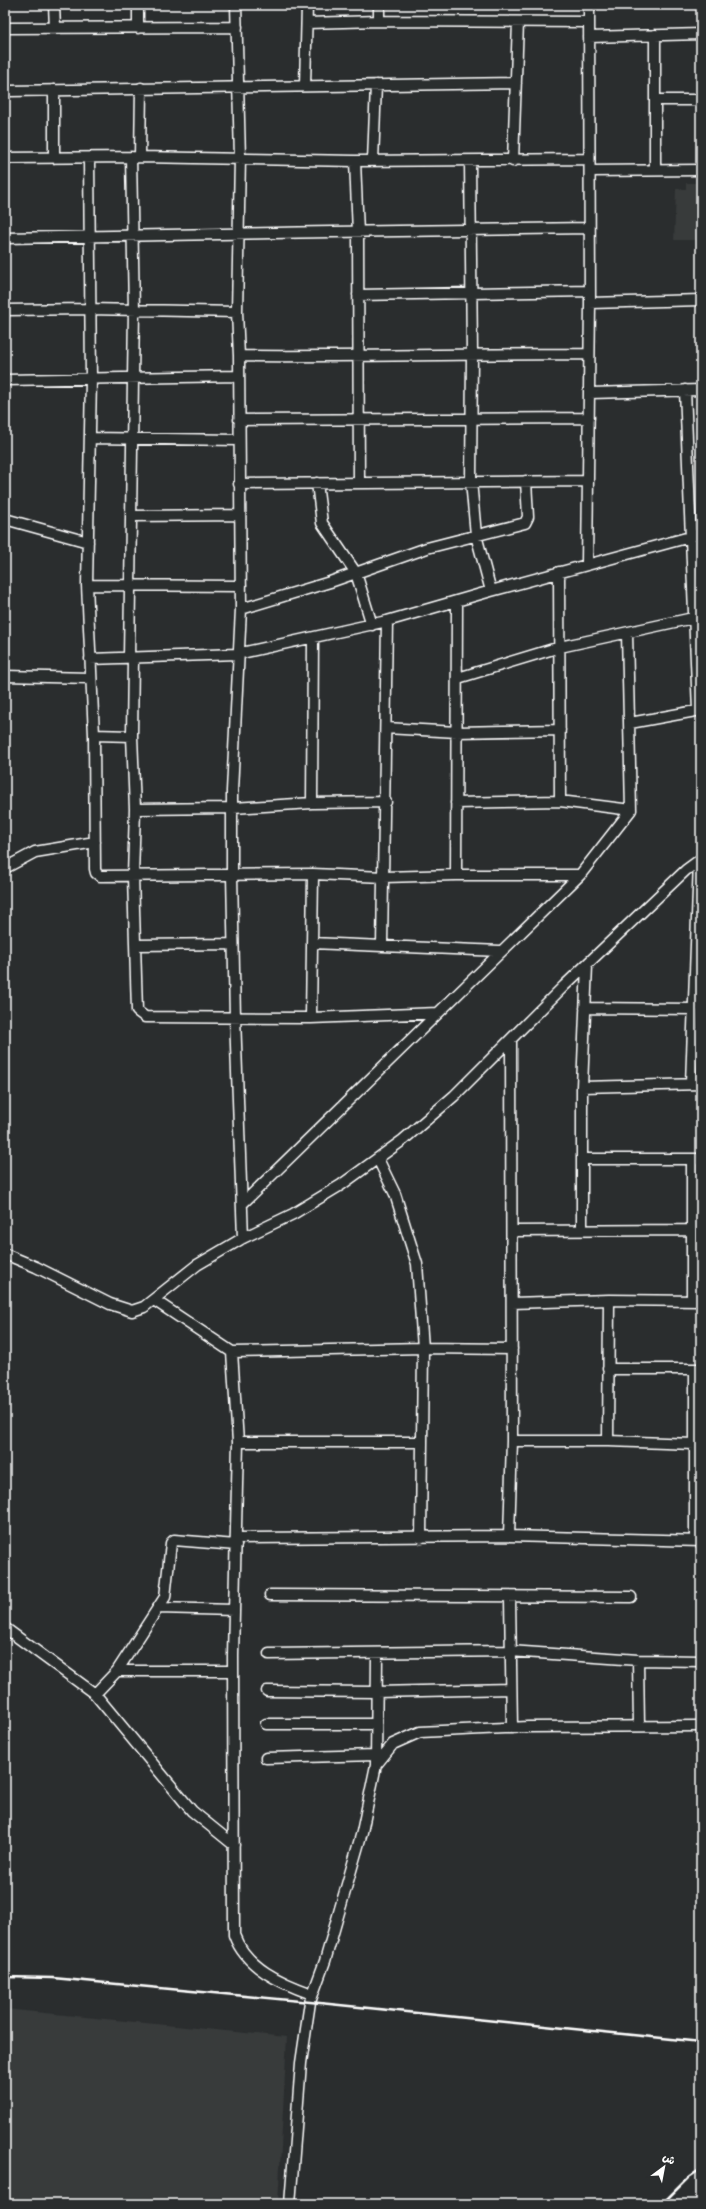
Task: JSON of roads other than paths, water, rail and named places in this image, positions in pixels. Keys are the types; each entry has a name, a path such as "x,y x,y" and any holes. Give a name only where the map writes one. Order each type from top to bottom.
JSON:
{"street":[{"path":"54,5 55,28"},
{"path":"138,5 138,28"},
{"path":"236,5 240,158 237,312 239,356 238,420 241,609 237,654 232,875 235,1017 243,1238"},
{"path":"305,86 307,5"},
{"path":"378,21 379,5"},
{"path":"587,565 590,393 588,5"},
{"path":"307,23 378,21 589,22"},
{"path":"513,161 518,22"},
{"path":"5,28 237,27"},
{"path":"589,37 701,34"},
{"path":"654,35 655,170"},
{"path":"5,92 238,86 516,83"},
{"path":"373,161 376,85"},
{"path":"141,88 135,157 132,234 134,310 131,658 135,808 133,876 137,1011 145,1017 311,1018 438,1013"},
{"path":"54,90 54,158"},
{"path":"655,100 701,100"},
{"path":"5,158 135,157 355,161 513,161 588,159"},
{"path":"89,158 89,309 91,379 87,585 90,678 94,735 94,842 96,873 100,876 313,874 384,877 456,875 580,875"},
{"path":"355,161 358,233 359,483"},
{"path":"470,161 472,354 471,481 476,535 491,591"},
{"path":"590,171 701,170"},
{"path":"5,238 132,234 358,233 589,228"},
{"path":"358,294 590,291"},
{"path":"590,303 701,300"},
{"path":"5,310 89,309 237,312"},
{"path":"239,356 358,357 472,354 589,354"},
{"path":"5,380 239,376"},
{"path":"630,723 700,711 693,618 684,390"},
{"path":"590,393 701,390"},
{"path":"238,420 589,418"},
{"path":"90,438 132,440 239,440"},
{"path":"241,609 356,573 427,548 525,523 528,517 526,481"},
{"path":"239,484 588,481"},
{"path":"317,483 322,523 356,573 372,625"},
{"path":"132,516 240,516"},
{"path":"5,519 88,542"},
{"path":"90,659 237,654 387,622 491,591 701,534"},
{"path":"559,572 560,800"},
{"path":"87,585 240,586"},
{"path":"456,875 458,678 457,602"},
{"path":"458,678 560,647 627,634 693,618"},
{"path":"382,946 386,802 387,622"},
{"path":"242,1203 580,875 631,810 627,634"},
{"path":"312,803 313,638"},
{"path":"5,676 90,678"},
{"path":"386,728 457,732 560,730"},
{"path":"94,735 132,736"},
{"path":"456,803 560,800 631,810"},
{"path":"135,808 233,808 312,803 386,802"},
{"path":"5,868 35,852 94,842"},
{"path":"5,1254 36,1267 110,1304 132,1311 144,1307 197,1265 243,1238 293,1214 341,1185 403,1140 454,1096 586,965 686,870 700,860"},
{"path":"582,1088 696,1084 694,1009 700,860"},
{"path":"311,1018 313,874"},
{"path":"312,943 500,951"},
{"path":"135,945 234,944"},
{"path":"582,1230 582,1088 586,965"},
{"path":"585,1008 694,1009"},
{"path":"510,1536 512,1441 511,1040"},
{"path":"378,1159 396,1194 417,1264 423,1348 421,1538"},
{"path":"512,1303 609,1300 696,1301 691,1230 696,1159 582,1159"},
{"path":"512,1231 691,1230"},
{"path":"154,1300 232,1352 423,1348 512,1349"},
{"path":"608,1441 609,1300"},
{"path":"232,1352 238,1442 233,1671 234,1935 238,1947 263,1971 284,1984 312,1994"},
{"path":"95,1694 117,1671 165,1597 171,1543 174,1540 236,1541 510,1536 698,1541 694,1444 698,1369 608,1368"},
{"path":"512,1441 608,1441 694,1444"},
{"path":"238,1442 422,1442"},
{"path":"270,1595 510,1598 631,1597"},
{"path":"510,1598 512,1728"},
{"path":"158,1608 234,1610"},
{"path":"5,1628 95,1694 192,1811 234,1846"},
{"path":"269,1654 377,1654 510,1651 638,1660 701,1661"},
{"path":"290,2204 301,2063 312,1994 324,1961 362,1832 376,1760 377,1654"},
{"path":"638,1660 639,1726"},
{"path":"117,1671 233,1671"},
{"path":"267,1691 376,1692 511,1689"},
{"path":"266,1724 376,1724"},
{"path":"266,1758 376,1760 393,1744 420,1732 512,1728 701,1726"}],"railway":[{"path":"5,1977 53,1978 310,2002 701,2042"},
{"path":"662,2204 689,2177 701,2169"}]}
